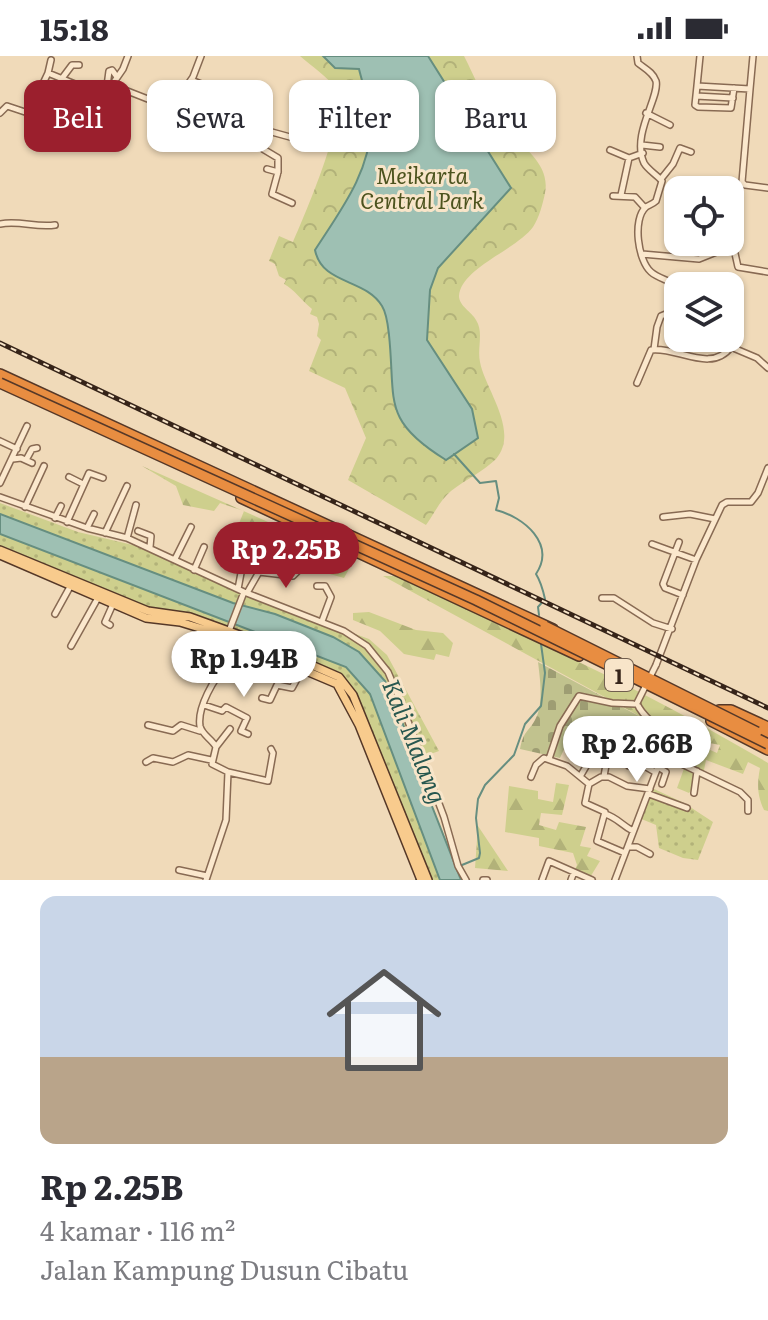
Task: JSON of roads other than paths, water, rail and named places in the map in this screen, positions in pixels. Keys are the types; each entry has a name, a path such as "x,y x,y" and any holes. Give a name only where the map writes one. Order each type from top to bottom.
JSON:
{"highway":[{"name":"1","path":"0,380 541,637 768,750"},
{"name":"1","path":"0,380 489,597 768,737"},
{"name":"1","path":"0,380 477,594 768,737"},
{"name":"1","path":"0,380 476,600 768,750"},
{"path":"719,710 731,710 768,727"}],"main road":[{"path":"0,553 113,603 190,617 339,677 348,686 428,880"},
{"path":"0,553 132,608"},
{"path":"305,665 342,689 421,880"}],"street":[{"path":"117,78 128,56"},
{"path":"191,80 201,56"},
{"path":"637,56 638,63 656,80 646,113 642,145 646,166 661,179"},
{"path":"700,56 695,105 731,108 734,88"},
{"path":"753,56 742,182 768,188"},
{"path":"45,80 51,60"},
{"path":"63,77 72,65 79,65"},
{"path":"110,80 109,71 112,70 117,78"},
{"path":"48,73 69,80"},
{"path":"697,86 750,89"},
{"path":"696,96 733,98"},
{"path":"0,113 7,106 24,111"},
{"path":"646,113 670,125"},
{"path":"642,145 660,147"},
{"path":"664,279 651,272 641,258 638,229 645,208 656,201 661,179 680,148 691,152"},
{"path":"610,150 629,158 643,153"},
{"path":"269,152 277,156 278,172 273,195 292,203"},
{"path":"621,195 629,158"},
{"path":"267,169 278,172"},
{"path":"613,196 637,198 645,208"},
{"path":"0,224 55,225"},
{"path":"642,254 699,259 732,247 741,269 768,272"},
{"path":"654,349 657,327 664,315"},
{"path":"637,383 648,353 654,349 664,349"},
{"path":"675,352 704,359 725,352"},
{"path":"742,352 767,366"},
{"path":"0,483 27,426"},
{"path":"0,441 17,449"},
{"path":"12,459 29,462 32,449 37,448"},
{"path":"25,507 44,466"},
{"path":"636,703 672,629 696,560 715,519 725,502 745,504 754,499 768,468"},
{"path":"67,522 90,473 103,478"},
{"path":"69,477 83,484"},
{"path":"105,533 127,486"},
{"path":"0,497 55,518 150,547 194,570 344,631 367,646 388,672 436,793 458,866 466,880"},
{"path":"127,538 136,505"},
{"path":"55,518 61,506"},
{"path":"87,528 94,514"},
{"path":"663,517 690,514 715,519"},
{"path":"175,559 191,527"},
{"path":"138,531 153,538 150,547"},
{"path":"679,542 663,586 683,595"},
{"path":"652,544 696,560"},
{"path":"194,570 204,547"},
{"path":"201,731 200,717 204,705 220,672 227,666 228,634 232,621 243,591 259,572 259,554 235,549"},
{"path":"259,572 293,576 299,570"},
{"path":"241,573 243,591"},
{"path":"55,614 71,584"},
{"path":"317,586 325,586 331,597 322,621"},
{"path":"71,646 99,596"},
{"path":"602,598 614,598 653,623 672,629"},
{"path":"110,625 105,622 113,603"},
{"path":"262,698 269,700 277,685 292,688 305,665"},
{"path":"549,759 560,726 579,696 612,703 636,703"},
{"path":"615,880 667,739 636,703"},
{"path":"204,705 222,711 226,707 244,716 247,718 241,731 248,734"},
{"path":"148,725 173,731 181,725 201,731 216,747"},
{"path":"581,775 599,744 594,738 598,728"},
{"path":"211,760 216,747 230,729"},
{"path":"146,762 153,758 173,762 188,755 211,760 228,772 268,781 271,749"},
{"path":"663,755 740,792 748,800 748,811"},
{"path":"591,758 606,765 604,776"},
{"path":"531,777 538,762 549,759 581,775 589,784"},
{"path":"629,766 635,768 641,764 666,772 662,784"},
{"path":"694,793 697,771"},
{"path":"179,870 207,878 226,820 228,772"},
{"path":"589,784 604,776"},
{"path":"604,776 687,808"},
{"path":"589,784 585,803 604,810 605,814 618,819 622,826 633,831"},
{"path":"605,814 597,841 626,850 637,847 650,854"},
{"path":"542,880 549,861 592,880"},
{"path":"571,880 574,872"}],"waterway":[{"path":"454,454 480,483 496,481 499,498 496,510 526,525 540,542 541,563 536,574 545,599 538,607 539,615"},
{"path":"462,865 479,858 478,799 485,785 514,755 525,724 541,706 545,673 541,644"}],"railway":[{"path":"0,343 768,708"}],"park label":[{"name":"Meikarta Central Park","path":"422,186"}],"water label":[{"name":"Kali Malang","path":"416,741"}]}
